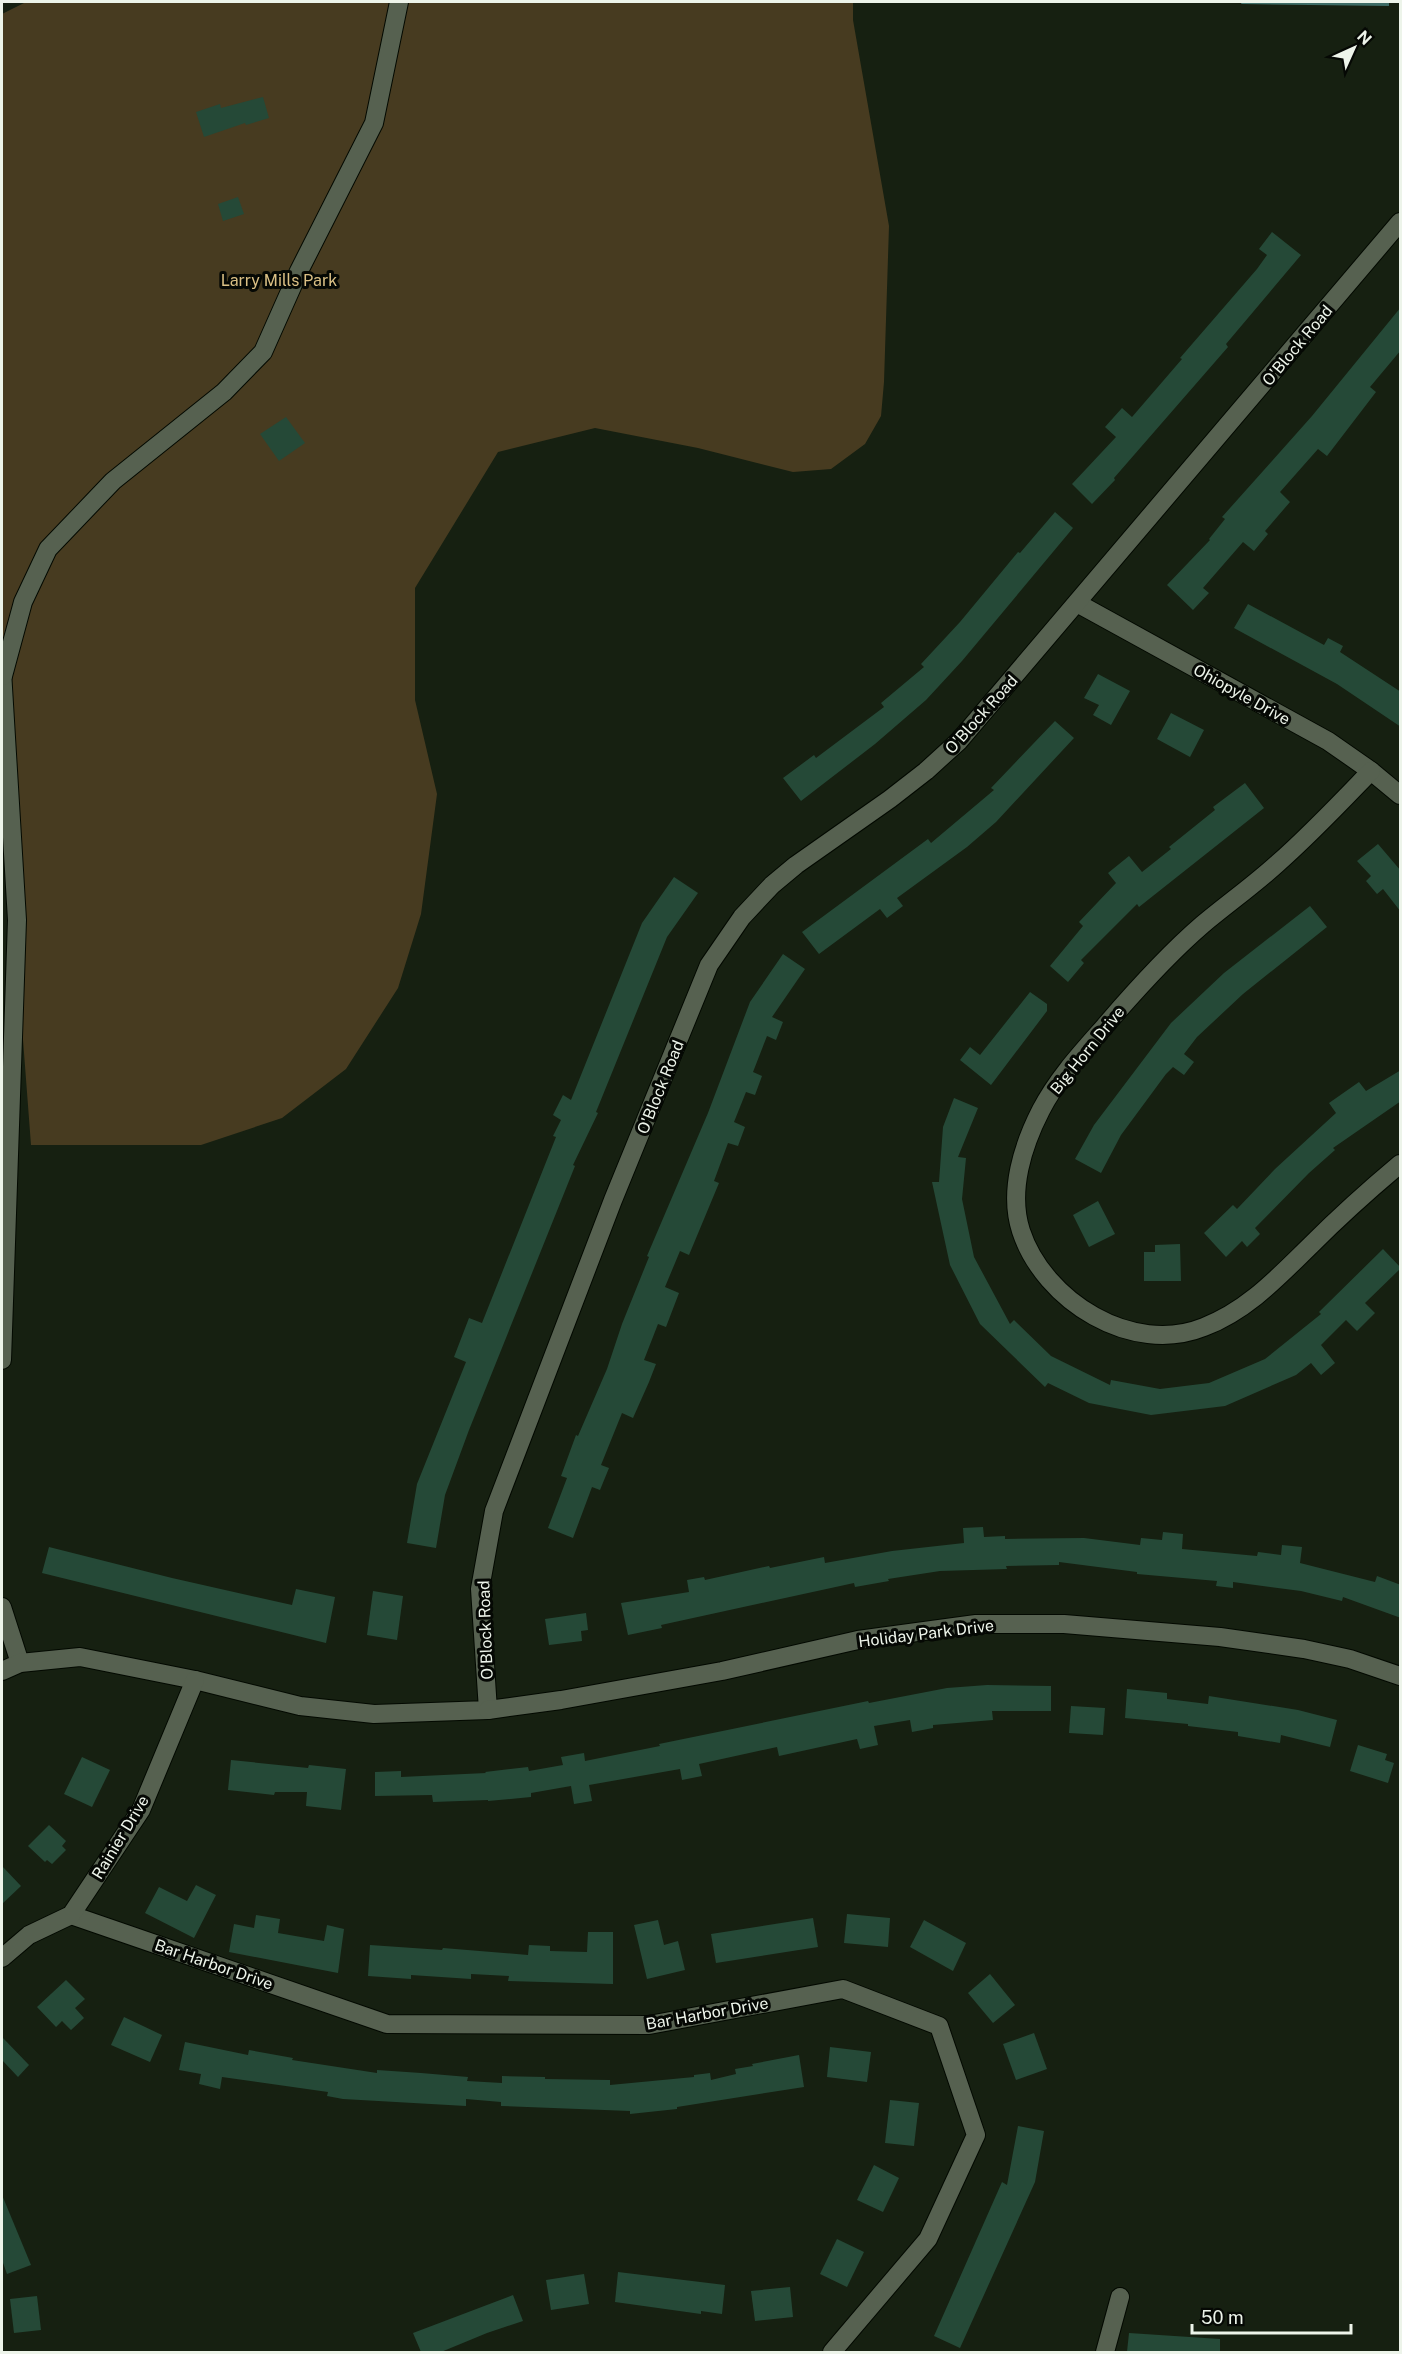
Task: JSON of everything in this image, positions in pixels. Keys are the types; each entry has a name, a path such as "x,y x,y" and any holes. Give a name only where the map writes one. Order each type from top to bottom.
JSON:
{"street":[{"path":"2,1360 17,920 2,674 23,602 48,549 113,481 224,392 263,352 299,271 374,123 399,2"},
{"name":"O'Block Road","path":"488,1710 480,1588 494,1511 614,1200 709,965 742,917 772,885 796,865 908,785 959,741 1401,222"},
{"name":"Ohiopyle Drive","path":"1077,603 1328,741 1401,795"},
{"name":"Big Horn Drive","path":"1371,771 1277,865 1169,955 1123,1004 1060,1080 1041,1110 1019,1168 1017,1198 1020,1229 1032,1257 1050,1282 1071,1302 1098,1318 1124,1329 1152,1334 1177,1333 1200,1329 1224,1319 1250,1303 1363,1194 1401,1164"},
{"path":"2,1607 20,1662"},
{"name":"Holiday Park Drive","path":"488,1710 561,1700 722,1671 858,1640 976,1624 1064,1624 1220,1637 1304,1649 1350,1659 1401,1676"},
{"path":"2,1671 20,1662 80,1658 195,1680 300,1706 374,1714 488,1710"},
{"name":"Rainier Drive","path":"71,1916 141,1810 195,1680"},
{"path":"2,1958 29,1935 71,1916"},
{"name":"Bar Harbor Drive","path":"71,1916 387,2024 649,2025 843,1989 939,2026 976,2135 928,2239 832,2352"},
{"path":"1105,2352 1120,2297"}],"green space":[{"name":"Larry Mills Park","path":"26,2 853,2 853,20 889,226 881,416 865,444 831,469 793,472 698,448 595,428 498,452 415,588 415,700 437,794 421,914 398,988 346,1069 282,1118 201,1145 31,1145 2,763 2,14"}],"water":[{"path":"1242,2 1389,2 1389,6 1241,4"}],"building":[{"path":"263,97 269,118 246,125 245,123 204,137 196,112 220,104 221,108"},
{"path":"238,197 244,214 223,221 218,204"},
{"path":"1272,232 1301,255 1226,344 1228,347 1092,504 1072,484 1116,437 1105,427 1122,408 1132,417 1182,359 1180,358 1267,255 1259,249"},
{"path":"1401,307 1401,350 1370,387 1376,392 1327,456 1318,449 1280,492 1290,502 1265,531 1268,534 1254,551 1243,542 1203,588 1209,593 1193,610 1167,585 1210,540 1225,519 1222,517 1312,416"},
{"path":"286,417 305,443 279,461 260,434"},
{"path":"1055,512 1073,528 962,661 926,700 875,744 801,801 783,778 814,755 816,758 884,707 881,703 924,667 921,664"},
{"path":"1248,604 1324,645 1328,638 1343,646 1340,652 1401,692 1401,727 1337,684 1234,628"},
{"path":"1098,674 1130,691 1111,725 1093,715 1099,705 1084,698"},
{"path":"1171,713 1204,730 1190,757 1157,739"},
{"path":"1055,721 1074,738 996,822 967,847 897,898 903,906 887,918 880,909 819,954 802,932 928,839 931,843 994,790 991,788"},
{"path":"1245,783 1264,808 1139,907 1137,904 1081,960 1084,963 1068,982 1050,966 1083,926 1079,922 1116,883 1108,873 1129,856 1142,872 1215,810 1213,807"},
{"path":"1378,844 1401,871 1401,912 1383,889 1377,894 1366,881 1371,876 1357,861"},
{"path":"674,877 698,893 667,937 596,1112 598,1113 573,1165 575,1166 445,1495 436,1548 407,1543 417,1484 466,1362 454,1357 469,1318 482,1323 556,1137 553,1136 561,1120 553,1115 563,1095 571,1100 642,923"},
{"path":"1310,906 1327,927 1243,994 1197,1037 1184,1054 1194,1062 1184,1075 1173,1067 1166,1074 1121,1135 1101,1173 1075,1159 1094,1125 1171,1023 1224,973"},
{"path":"783,954 805,969 772,1017 783,1022 776,1040 767,1036 753,1072 762,1076 755,1095 746,1092 734,1122 745,1127 738,1146 728,1143 714,1181 719,1183 689,1255 680,1251 665,1287 679,1293 666,1327 658,1324 644,1360 656,1364 633,1418 622,1413 601,1465 609,1468 600,1490 592,1487 573,1538 548,1528 567,1478 561,1476 576,1435 578,1436 607,1369 649,1257 647,1256 708,1113 750,1002"},
{"path":"1030,992 1047,1004 1047,1011 991,1085 960,1060 970,1047 980,1055"},
{"path":"1401,1070 1401,1101 1333,1148 1335,1150 1255,1228 1260,1234 1247,1247 1242,1241 1226,1257 1204,1233 1233,1205 1237,1209 1275,1169 1336,1113 1329,1103 1359,1082 1366,1091"},
{"path":"954,1098 978,1108 958,1157 966,1158 962,1199 974,1257 1010,1324 1014,1320 1051,1356 1110,1385 1111,1380 1160,1389 1209,1383 1265,1359 1321,1314 1319,1312 1383,1249 1401,1268 1365,1303 1375,1313 1357,1331 1346,1320 1321,1345 1335,1363 1321,1375 1311,1363 1296,1375 1225,1406 1151,1415 1089,1403 1048,1383 1045,1387 980,1324 950,1265 932,1182 939,1182 943,1127"},
{"path":"1098,1201 1115,1234 1089,1247 1073,1215"},
{"path":"1180,1244 1181,1281 1144,1281 1144,1252 1155,1252 1155,1245"},
{"path":"983,1527 984,1537 1084,1538 1140,1545 1141,1538 1162,1540 1163,1532 1183,1534 1182,1549 1257,1556 1258,1552 1281,1555 1282,1545 1302,1547 1300,1563 1375,1582 1377,1576 1401,1585 1401,1618 1343,1597 1342,1601 1301,1591 1233,1582 1233,1588 1216,1586 1217,1581 1137,1574 1137,1572 1059,1562 1059,1565 1006,1566 1007,1569 940,1571 855,1587 854,1583 661,1625 662,1628 628,1635 621,1603 689,1592 687,1580 704,1577 705,1580 824,1557 825,1563 892,1551 964,1543 963,1528"},
{"path":"49,1547 292,1605 296,1589 335,1597 326,1643 42,1573"},
{"path":"373,1591 403,1596 397,1640 367,1635"},
{"path":"586,1613 588,1630 581,1631 582,1641 549,1645 545,1619"},
{"path":"987,1685 1051,1686 1051,1711 992,1711 993,1720 933,1725 933,1728 912,1732 910,1720 874,1726 878,1745 860,1749 857,1739 779,1756 777,1747 699,1764 702,1776 682,1780 680,1769 589,1785 592,1801 574,1804 571,1786 531,1793 531,1797 488,1801 433,1802 432,1795 375,1796 375,1772 401,1771 401,1777 486,1773 528,1767 529,1771 563,1765 561,1757 584,1753 585,1761 868,1701 869,1703 947,1688"},
{"path":"1127,1689 1167,1693 1167,1699 1208,1704 1209,1696 1298,1710 1337,1720 1330,1747 1281,1735 1280,1743 1238,1736 1238,1732 1125,1718"},
{"path":"1071,1706 1105,1708 1103,1735 1069,1733"},
{"path":"1358,1745 1387,1754 1385,1760 1394,1763 1388,1783 1350,1771"},
{"path":"82,1757 110,1770 92,1807 64,1794"},
{"path":"231,1760 308,1768 309,1765 346,1769 341,1810 306,1806 307,1792 275,1792 274,1795 228,1790"},
{"path":"49,1825 66,1841 62,1846 66,1850 52,1864 47,1860 45,1862 28,1846"},
{"path":"2,1866 21,1886 2,1904"},
{"path":"196,1885 216,1895 194,1938 145,1913 159,1887 187,1901"},
{"path":"847,1914 890,1918 888,1947 844,1943"},
{"path":"256,1915 280,1919 278,1933 324,1941 327,1925 344,1929 338,1973 229,1952 234,1924 254,1928"},
{"path":"813,1918 818,1947 716,1963 711,1934"},
{"path":"658,1920 664,1945 678,1941 685,1970 647,1979 634,1925"},
{"path":"924,1920 966,1943 953,1971 910,1947"},
{"path":"588,1932 613,1932 613,1984 508,1981 509,1976 471,1974 471,1979 411,1975 411,1979 368,1976 370,1945 528,1955 529,1945 550,1946 550,1951 587,1952"},
{"path":"990,1974 1015,2005 993,2023 968,1993"},
{"path":"66,1980 85,1999 75,2008 84,2018 71,2030 62,2021 56,2027 37,2007"},
{"path":"124,2017 162,2035 150,2062 111,2045"},
{"path":"1034,2033 1047,2069 1016,2080 1003,2044"},
{"path":"2,2037 29,2065 18,2077 2,2060"},
{"path":"185,2042 248,2055 249,2050 293,2058 292,2060 377,2073 377,2070 421,2073 468,2077 467,2081 502,2083 502,2076 610,2080 610,2085 694,2077 694,2075 710,2073 711,2080 736,2074 735,2069 753,2066 752,2064 799,2055 804,2087 677,2107 677,2109 630,2114 630,2111 501,2106 501,2102 466,2099 466,2106 343,2099 327,2096 328,2092 222,2077 220,2089 199,2084 201,2074 179,2070"},
{"path":"830,2047 871,2052 867,2082 827,2077"},
{"path":"890,2100 919,2103 914,2146 885,2143"},
{"path":"1018,2126 1044,2131 1035,2182 960,2348 934,2336 1002,2182 1007,2185"},
{"path":"874,2165 899,2178 883,2212 857,2200"},
{"path":"2,2195 31,2265 7,2274 2,2260"},
{"path":"837,2239 864,2252 847,2287 820,2274"},
{"path":"618,2272 725,2285 722,2314 701,2311 701,2314 615,2302"},
{"path":"584,2274 589,2304 551,2310 546,2280"},
{"path":"790,2287 793,2317 755,2321 751,2291"},
{"path":"513,2295 523,2321 441,2352 421,2352 413,2333"},
{"path":"37,2296 41,2330 14,2333 10,2299"},
{"path":"1129,2333 1220,2339 1220,2352 1127,2352"}]}
